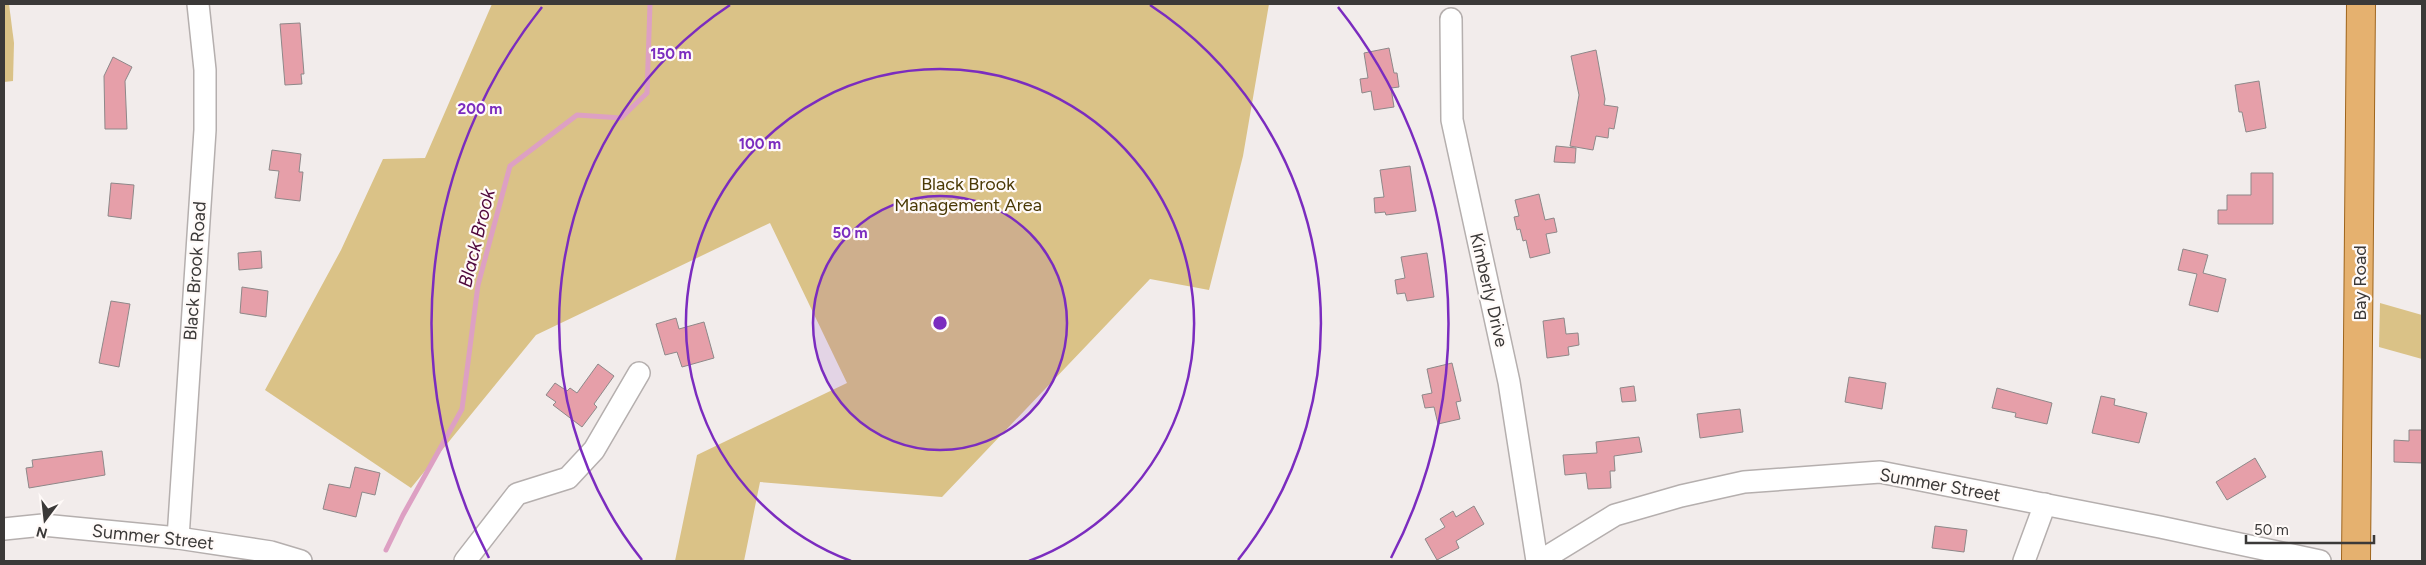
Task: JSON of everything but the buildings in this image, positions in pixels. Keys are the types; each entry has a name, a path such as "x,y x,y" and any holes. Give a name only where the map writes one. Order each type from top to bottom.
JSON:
{"main road":[{"name":"Bay Road","path":"2356,561 2361,4"}],"street":[{"name":"Black Brook Road","path":"178,538 205,130 205,70 198,4"},
{"name":"Kimberly Drive","path":"1450,19 1452,120 1509,382 1539,561"},
{"path":"465,561 517,494 568,478 594,450 639,373"},
{"name":"Summer Street","path":"1539,561 1615,515 1681,496 1744,482 1880,472 2320,561"},
{"path":"2024,561 2045,504"},
{"name":"Summer Street","path":"4,529 43,525 178,538 271,552 301,561"}],"green space":[{"path":"4,4 9,4 14,43 13,81 4,82"},
{"name":"Black Brook Management Area","path":"492,4 1269,4 1243,156 1209,290 1150,279 942,497 760,482 744,561 675,561 697,455 847,383 770,223 536,335 411,488 265,390 341,250 383,159 425,158"},
{"path":"2380,303 2422,315 2422,359 2379,347"}],"waterway":[{"name":"Black Brook","path":"386,550 403,515 462,409 478,285 510,166 577,115 621,118 647,93 650,4"}]}
